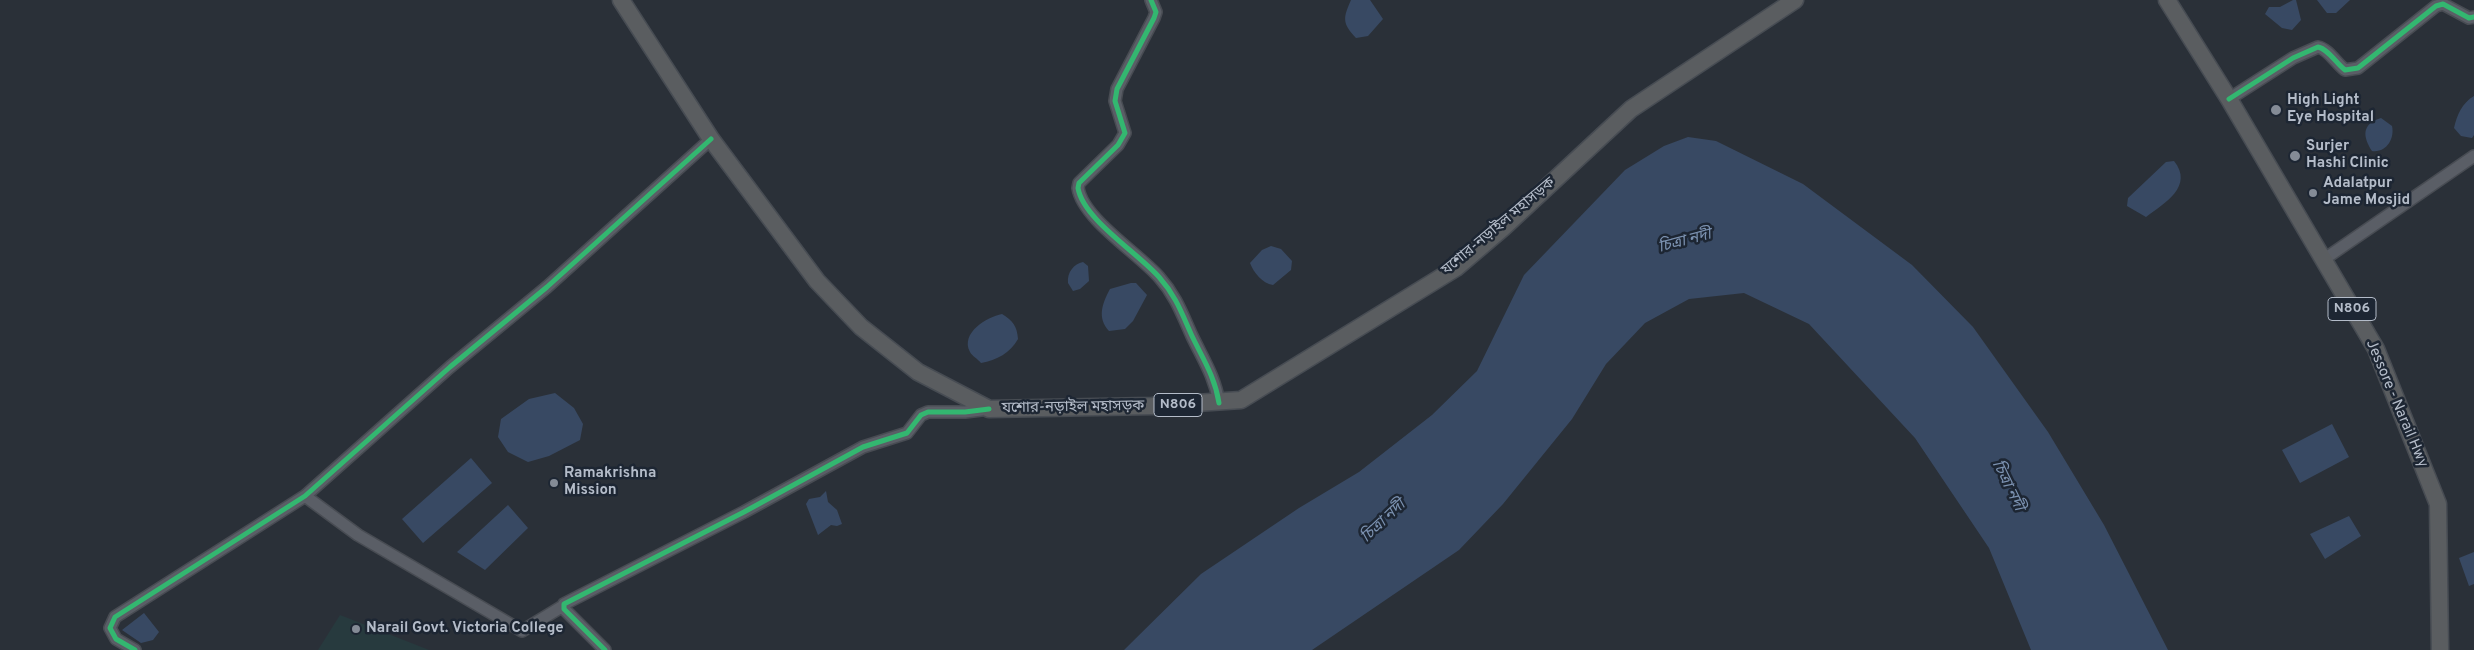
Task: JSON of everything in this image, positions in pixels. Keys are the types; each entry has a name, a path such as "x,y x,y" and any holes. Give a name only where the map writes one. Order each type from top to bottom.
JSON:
{"highway":[{"name":"যশোর-নড়াইল মহাসড়ক","path":"621,0 711,139 817,281 861,327 918,372 989,409 1073,409 1220,403 1241,400 1456,268 1503,228 1631,109 1795,0"},
{"name":"Jessore - Narail Hwy","path":"2168,0 2229,99 2376,349 2438,504 2440,650"}],"street":[{"path":"1151,0 1156,12 1154,18 1120,83 1115,101 1125,133 1118,145 1079,183 1078,192 1085,204 1110,233 1159,276 1181,306 1192,336 1216,383 1220,403"},
{"path":"2229,99 2293,58 2318,47 2324,49 2335,63 2345,70 2358,68 2436,6 2444,4 2469,18 2474,17"},
{"path":"135,650 116,638 110,628 115,617 305,496 450,367 547,287 711,139"},
{"path":"2323,260 2474,156"},
{"path":"305,496 358,535 522,631 563,606 863,447 907,433 921,415 928,412 965,412 989,409"},
{"path":"563,606 605,650"}],"green space":[{"name":"Narail Govt. Victoria College","path":"340,615 429,650 318,650"}],"water":[{"path":"1351,0 1370,0 1383,19 1368,36 1356,38 1346,24 1346,11"},
{"path":"2296,0 2301,20 2292,30 2282,28 2265,14 2269,7 2280,7"},
{"path":"2317,0 2350,0 2336,13 2327,13"},
{"path":"2474,96 2474,135 2472,138 2461,136 2454,128 2463,106"},
{"path":"2381,118 2392,126 2391,140 2381,150 2372,151 2367,141 2367,127"},
{"name":"চিত্রা নদী","path":"1688,137 1716,141 1803,184 1912,265 1973,327 2048,432 2104,525 2168,650 2031,650 1989,548 1915,438 1809,324 1744,293 1689,299 1645,323 1606,364 1572,419 1503,504 1459,550 1312,650 1124,650 1201,574 1299,508 1359,472 1432,415 1477,371 1524,275 1625,170 1664,146"},
{"path":"2174,161 2181,178 2175,193 2168,200 2146,217 2127,206 2128,198 2166,162"},
{"path":"1271,246 1281,249 1292,261 1291,270 1273,285 1259,277 1250,263 1262,250"},
{"path":"1083,262 1088,266 1089,281 1080,289 1073,291 1068,283 1070,272 1074,267"},
{"path":"1136,283 1147,295 1133,321 1125,329 1109,331 1105,326 1102,316 1103,305 1107,295 1110,289"},
{"path":"1002,314 1014,324 1018,339 1003,355 981,363 970,352 969,338 972,332 983,322"},
{"path":"555,393 574,408 583,424 580,440 549,456 528,462 508,452 498,437 501,419 529,399"},
{"path":"2332,424 2349,457 2300,483 2282,450"},
{"path":"471,458 492,483 423,543 402,519"},
{"path":"826,491 828,502 837,510 842,524 837,526 831,525 818,535 806,504 809,499 820,497"},
{"path":"508,505 528,528 485,570 457,552"},
{"path":"2349,516 2361,536 2325,559 2310,534"},
{"path":"2474,552 2474,584 2469,586 2459,558"},
{"path":"144,613 159,632 153,640 141,643 122,630"}],"cycle path":[{"path":"1151,0 1156,12 1154,18 1117,89 1115,101 1125,133 1118,145 1079,183 1078,188 1082,200 1090,212 1112,235 1150,268 1170,291 1208,368 1215,385 1219,403"},
{"path":"2229,99 2293,58 2318,47 2329,53 2345,70 2358,68 2436,6 2443,4 2469,18 2474,17"},
{"path":"135,650 116,639 110,628 115,617 305,496 450,367 547,287 711,139"},
{"path":"605,650 564,609 564,604 744,512 863,447 907,433 921,415 928,412 965,412 989,409"}],"place":[{"name":"High Light Eye Hospital","path":"2276,110"},
{"name":"Surjer Hashi Clinic","path":"2295,156"},
{"name":"Adalatpur Jame Mosjid","path":"2313,193"},
{"name":"Ramakrishna Mission","path":"554,483"},
{"name":"Narail Govt. Victoria College","path":"356,629"}]}
